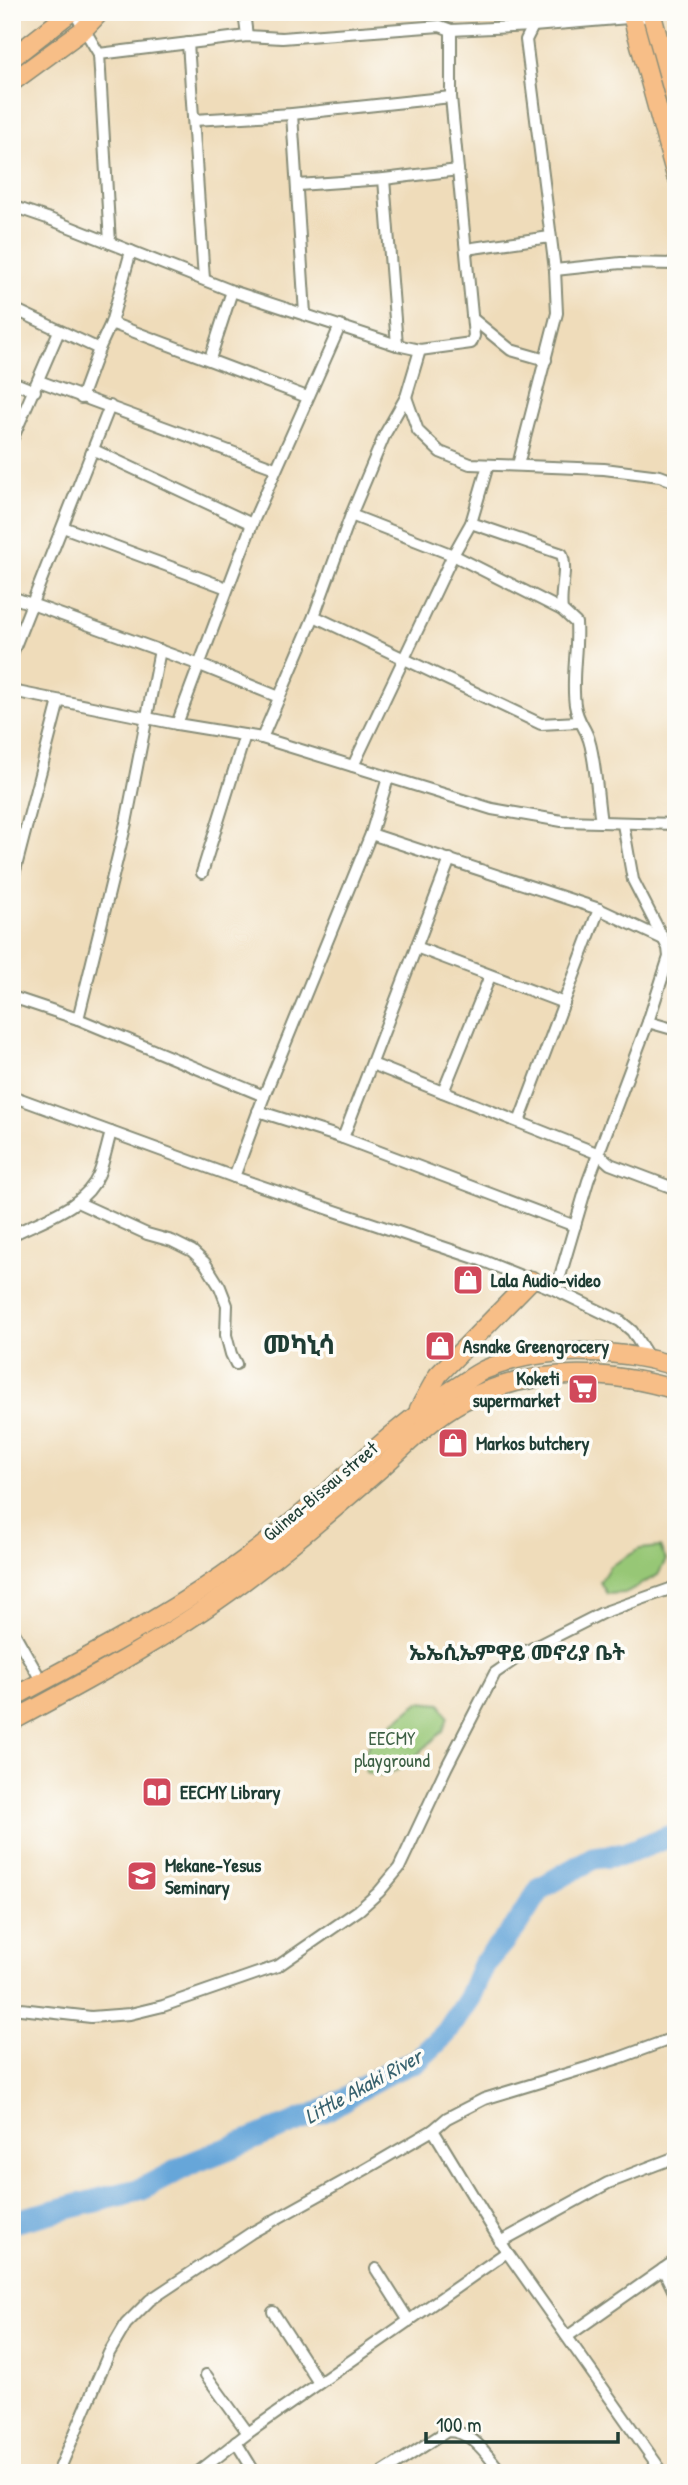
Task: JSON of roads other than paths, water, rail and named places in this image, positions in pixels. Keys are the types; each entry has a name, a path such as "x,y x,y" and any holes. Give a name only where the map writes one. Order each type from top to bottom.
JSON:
{"main road":[{"path":"12,58 72,12"},
{"path":"12,82 83,30 100,12"},
{"path":"651,14 676,102"},
{"path":"632,16 676,176"},
{"path":"416,1414 438,1375 531,1280"},
{"path":"12,1698 166,1612 244,1560 416,1414 482,1371 514,1360 552,1354 595,1352 649,1358 676,1366"},
{"name":"Guinea-Bissau street","path":"12,1721 172,1631 216,1601 266,1564 435,1421 471,1396 509,1383 553,1375 599,1374 641,1380 676,1390"}],"street":[{"path":"72,12 99,54 110,243"},
{"path":"244,12 247,36"},
{"path":"99,54 247,36 282,38 440,26 452,30 533,26 651,14"},
{"path":"518,465 557,313 555,270 526,40 533,26"},
{"path":"12,206 232,291 397,345 420,350 471,343 474,336 473,319 451,97 452,30"},
{"path":"188,43 204,279"},
{"path":"194,120 292,114 451,97"},
{"path":"292,114 305,314"},
{"path":"298,185 458,170"},
{"path":"384,179 397,345"},
{"path":"466,249 550,237"},
{"path":"81,398 111,323 131,251"},
{"path":"555,270 621,263 676,264"},
{"path":"210,359 232,291"},
{"path":"12,309 99,349"},
{"path":"473,319 511,350 546,360"},
{"path":"111,323 307,397"},
{"path":"177,724 252,524 340,326"},
{"path":"12,440 59,331"},
{"path":"261,738 314,616 351,515 385,434 406,397 420,350"},
{"path":"12,382 110,406 275,468"},
{"path":"406,397 418,431 440,452 470,464 604,469 660,476 676,482"},
{"path":"12,654 110,406"},
{"path":"94,450 252,524"},
{"path":"353,766 453,555 471,523 488,466"},
{"path":"351,515 453,555 562,610 576,623 574,677 579,722 589,739 601,822"},
{"path":"471,523 562,554 565,564 560,597 562,610"},
{"path":"63,527 227,588"},
{"path":"12,597 200,664 279,697"},
{"path":"314,616 541,723 579,722"},
{"path":"78,1019 126,823 160,650"},
{"path":"12,691 261,738 492,809 562,821 676,824"},
{"path":"12,882 59,701"},
{"path":"202,873 246,735"},
{"path":"234,1177 258,1111 371,834 388,778"},
{"path":"556,1290 588,1181 648,1022 669,957 668,948 633,880 623,824"},
{"path":"371,834 599,909 663,939"},
{"path":"343,1138 450,859"},
{"path":"519,1122 599,909"},
{"path":"415,947 564,1003"},
{"path":"443,1092 491,976"},
{"path":"12,996 78,1019 264,1096"},
{"path":"648,1022 676,1030"},
{"path":"372,1065 599,1154 610,1164 676,1189"},
{"path":"12,1096 234,1177 481,1260 556,1290 620,1321 632,1331 649,1358"},
{"path":"258,1111 343,1138 575,1226"},
{"path":"12,1235 77,1202 89,1191 98,1175 111,1132"},
{"path":"77,1202 147,1234 172,1241 192,1251 205,1263 228,1305 226,1335 230,1354 236,1364"},
{"path":"12,2008 91,2017 130,2014 163,2006 278,1966 359,1910 399,1868 495,1673 527,1651 602,1614 676,1586"},
{"path":"12,1629 42,1682"},
{"path":"58,2473 109,2353 126,2324 150,2300 251,2233 484,2099 619,2058 676,2037"},
{"path":"433,2130 500,2242 663,2473"},
{"path":"500,2242 608,2183 676,2157"},
{"path":"197,2473 247,2433 507,2252"},
{"path":"568,2336 676,2260"},
{"path":"376,2269 409,2321"},
{"path":"663,2269 676,2296"},
{"path":"273,2312 319,2383"},
{"path":"206,2375 247,2433"},
{"path":"382,2473 447,2431 456,2431 475,2441 502,2473"},
{"path":"236,2442 255,2473"}],"waterway":[{"name":"Little Akaki River","path":"12,2222 142,2189 192,2163 326,2110 382,2076 418,2060 447,2032 469,1998 483,1965 514,1929 541,1888 593,1858 624,1854 676,1834"}],"place":[{"name":"Lala Audio-video","path":"468,1280"},
{"name":"Asnake Greengrocery","path":"440,1346"},
{"name":"Koketi supermarket","path":"583,1389"},
{"name":"Markos butchery","path":"453,1443"},
{"name":"EECMY Library","path":"157,1792"},
{"name":"Mekane-Yesus Seminary","path":"142,1876"}],"district":[{"name":"መካኒሳ","path":"299,1344"},
{"name":"ኤኤሲኤምዋይ መኖሪያ ቤት","path":"517,1652"}],"park label":[{"name":"EECMY playground","path":"392,1749"}]}
